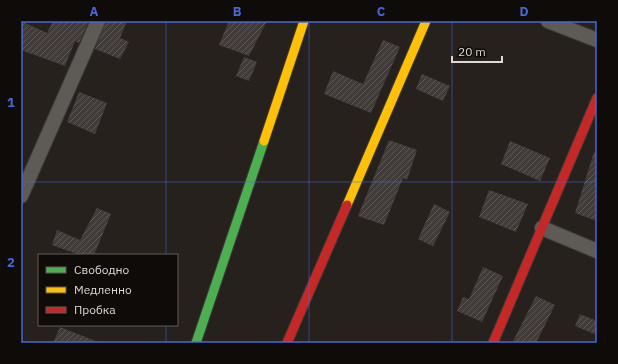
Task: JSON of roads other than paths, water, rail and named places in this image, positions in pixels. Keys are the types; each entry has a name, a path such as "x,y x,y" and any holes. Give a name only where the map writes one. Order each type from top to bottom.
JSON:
{"street":[{"path":"21,196 98,21"},
{"path":"196,343 304,21"},
{"path":"287,343 426,21"},
{"path":"548,21 597,40"},
{"path":"493,343 597,98"},
{"path":"542,228 597,251"}]}
